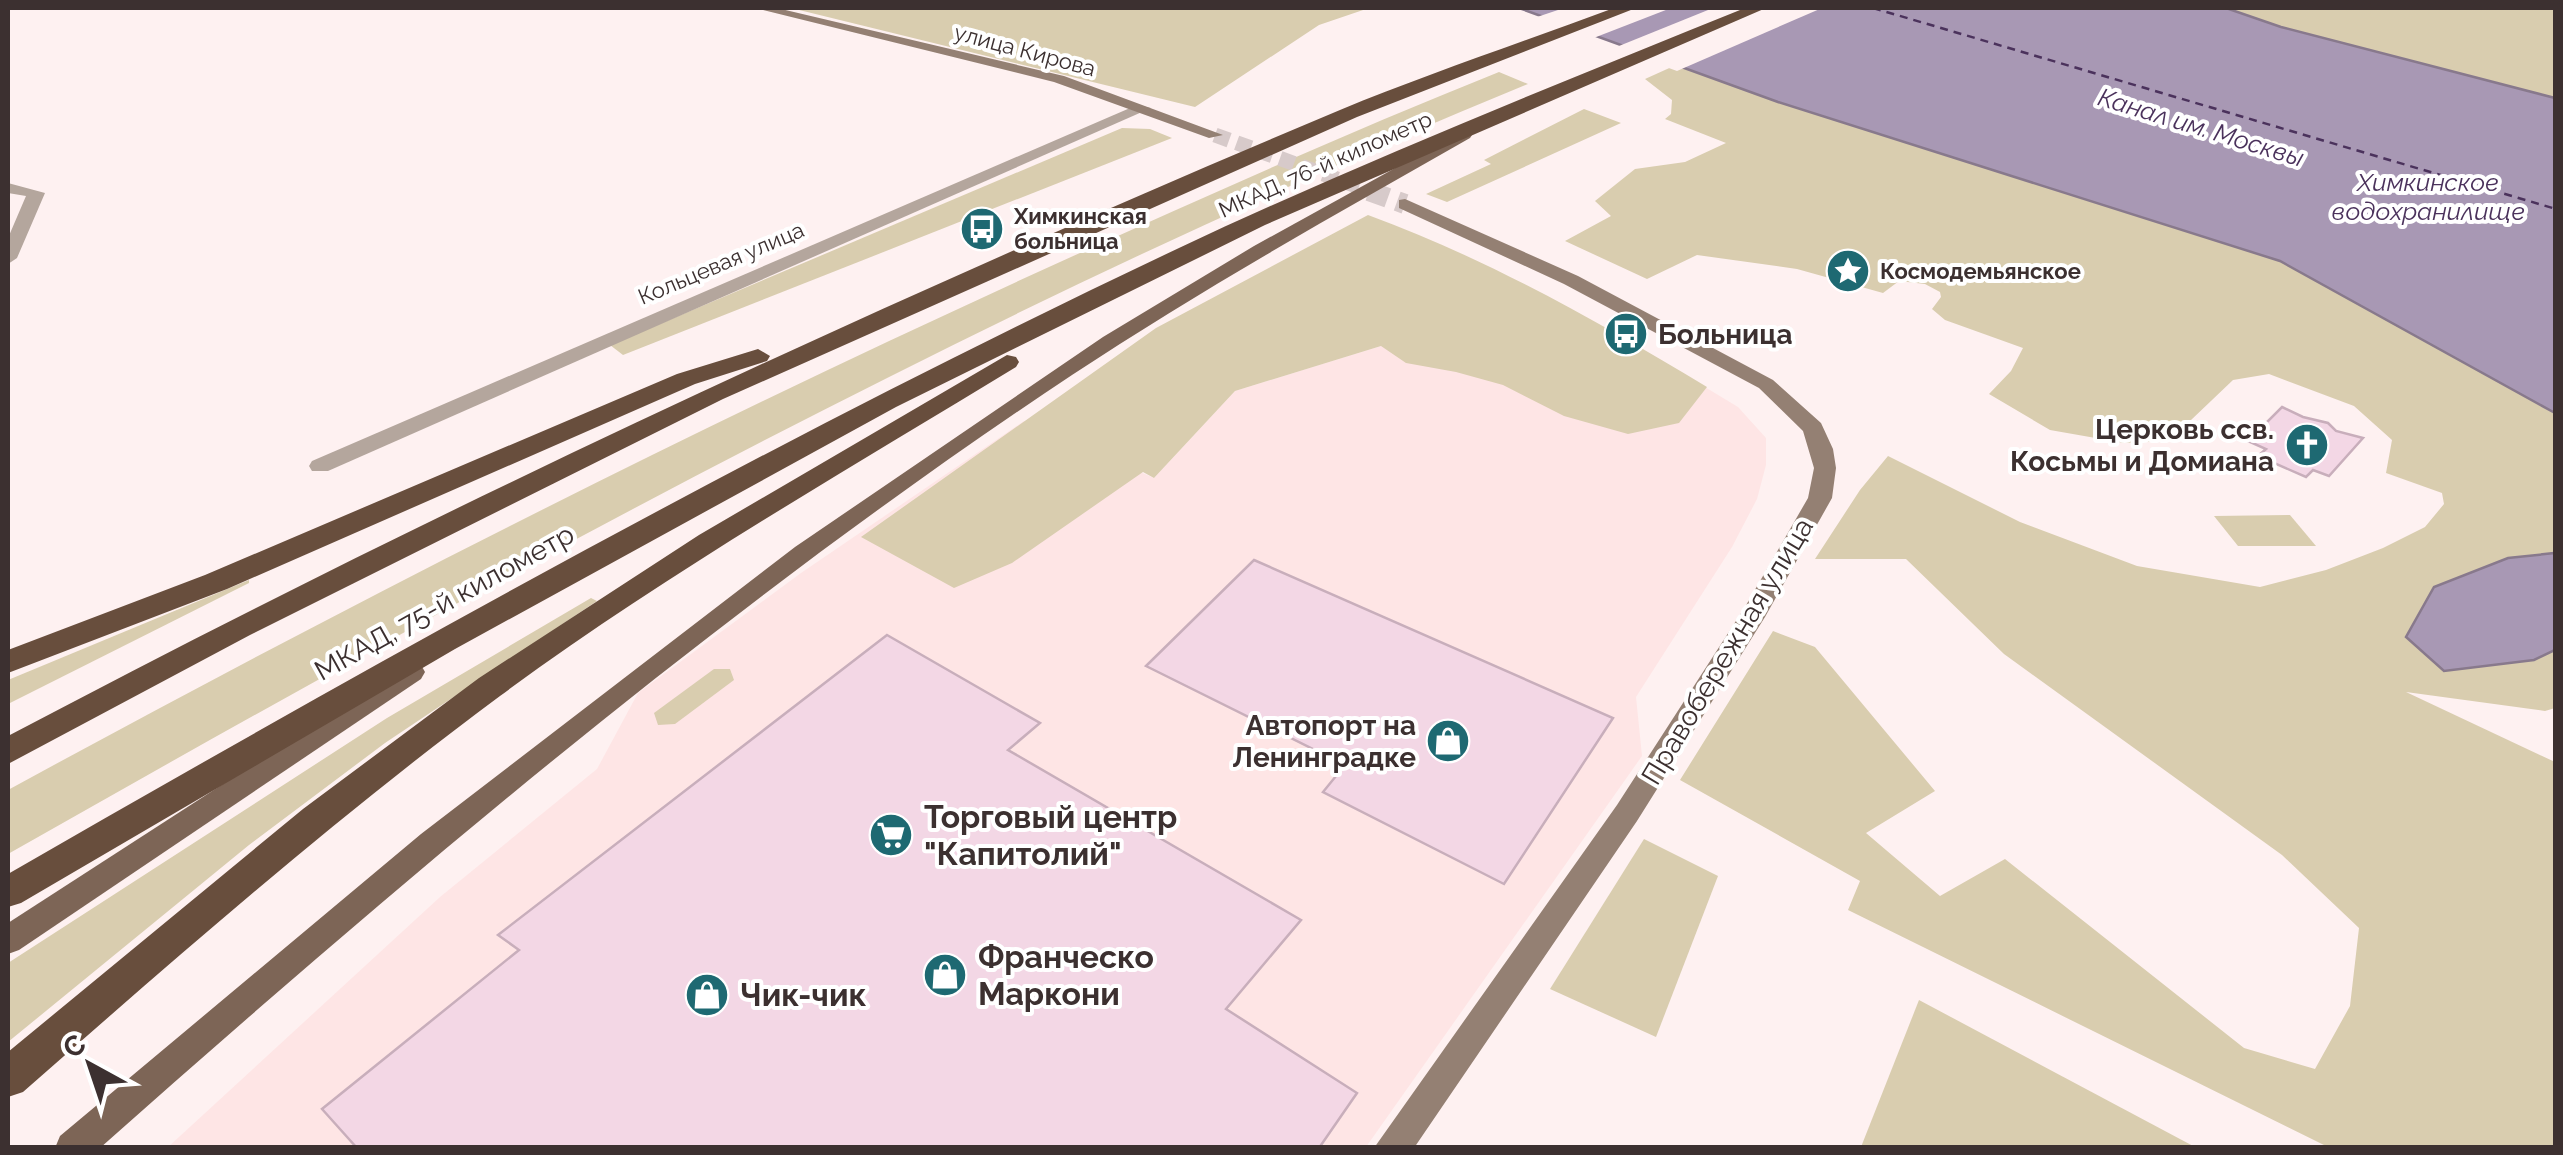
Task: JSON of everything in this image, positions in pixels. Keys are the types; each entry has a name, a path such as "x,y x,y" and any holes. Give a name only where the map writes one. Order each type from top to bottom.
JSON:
{"highway":[{"name":"МКАД, 76-й километр","path":"880,318 1315,128 1628,8"},
{"name":"МКАД, 76-й километр","path":"922,385 1188,252 1510,110 1758,8"},
{"path":"8,1078 223,896 423,735 600,614 1188,252"},
{"path":"8,662 216,582 686,379 880,318"},
{"path":"8,751 239,627 458,518 880,318"},
{"name":"МКАД, 75-й километр","path":"8,892 540,588 922,385"}],"main road":[{"path":"73,1148 502,781 738,600 1065,370 1221,275 1510,110"},
{"path":"8,940 540,588"}],"street":[{"name":"улица Кирова","path":"762,8 1059,79 1215,135"},
{"name":"Кольцевая улица","path":"320,466 1143,108"},
{"path":"8,188 36,193 8,258"},
{"name":"Правобережная улица","path":"1392,1148 1627,814 1756,611 1820,498 1824,468 1822,450 1812,428 1766,384 1571,280 1405,204"}],"shaded area":[{"path":"791,8 1369,8 1319,25 1195,107"},
{"path":"2226,8 2555,8 2555,98 2281,27"},
{"path":"1676,65 1778,102 2280,261 2555,413 2555,553 2508,558 2419,616 2407,637 2534,660 2555,650 2555,708 2545,711 2406,692 2555,762 2555,1147 2328,1147 1848,910 1860,881 1680,780 1773,631 1815,647 1935,791 1866,833 1940,896 2005,859 2244,1048 2315,1069 2350,1006 2359,928 2282,855 2004,654 1906,559 1815,559 1860,490 1888,456 2020,522 2137,566 2260,587 2326,570 2383,548 2425,527 2444,504 2442,493 2386,473 2392,440 2354,406 2269,374 2233,380 2169,441 2124,443 2050,430 1989,394 2011,371 2023,348 1945,320 1932,309 1941,297 1940,292 1925,284 1899,281 1883,293 1797,269 1697,255 1647,279 1565,241 1611,216 1595,201 1635,169 1685,162 1726,143 1665,119 1671,114 1672,100 1645,79"},
{"path":"1499,72 1528,84 1138,256 946,348 568,544 8,854 8,790 270,650 534,514 936,319 1284,162"},
{"path":"1584,109 1621,123 1447,202 1426,194 1491,164 1484,160"},
{"path":"1122,128 1150,129 1172,138 623,355 610,345"},
{"path":"1368,215 1456,251 1541,293 1707,387 1679,423 1628,434 1564,416 1503,385 1406,363 1381,346 1235,391 1154,478 1143,472 1012,563 954,588 861,537 1156,328"},
{"path":"1543,296 1617,334 1738,407 1766,438 1766,465 1757,499 1732,547 1636,697 1642,756 1366,1147 167,1148 440,897 597,769 638,693 801,573 1024,421 1154,478 1235,391"},
{"path":"2290,515 2316,546 2238,546 2214,516"},
{"path":"249,583 8,704 8,680"},
{"path":"591,598 597,601 385,743 249,845 8,1042 8,963 387,718"},
{"path":"714,669 730,669 734,680 675,724 658,725 654,713"},
{"path":"1644,839 1718,876 1656,1037 1550,989"},
{"path":"1919,1000 2195,1147 1861,1147"}],"water":[{"name":"Химкинское водохранилище","path":"1519,8 2226,8 2281,27 2555,98 2555,413 2280,261 1778,102"},
{"path":"2555,553 2555,650 2534,660 2444,671 2406,637 2434,587 2508,558"}],"pier":[{"path":"1564,8 1671,8 1591,39 1534,18"},
{"path":"1713,8 1822,8 1677,71 1614,48"}],"building":[{"name":"Церковь ссв. Косьмы и Домиана","path":"2282,407 2328,423 2336,431 2363,438 2329,476 2313,470 2306,477 2258,456 2266,449 2248,441"},
{"name":"Автопорт на Ленинградке","path":"1254,560 1613,718 1504,884 1323,792 1345,765 1146,666"},
{"name":"Торговый центр \"Капитолий\"","path":"887,635 1040,723 1008,750 1301,920 1226,1009 1357,1093 1319,1148 357,1148 322,1109 519,950 498,935"}],"ferry route":[{"path":"1873,8 2556,209"}],"tunnel":[{"path":"1215,135 1376,193"},
{"path":"1369,191 1405,204"}],"place":[{"name":"Химкинская больница","path":"982,229"},
{"name":"Космодемьянское","path":"1848,271"},
{"name":"Больница","path":"1626,334"},
{"name":"Церковь ссв. Косьмы и Домиана","path":"2307,445"},
{"name":"Автопорт на Ленинградке","path":"1448,741"},
{"name":"Торговый центр \"Капитолий\"","path":"891,835"},
{"name":"Франческо Маркони","path":"945,975"},
{"name":"Чик-чик","path":"707,995"}],"water label":[{"name":"Канал им. Москвы","path":"2201,127"}]}
